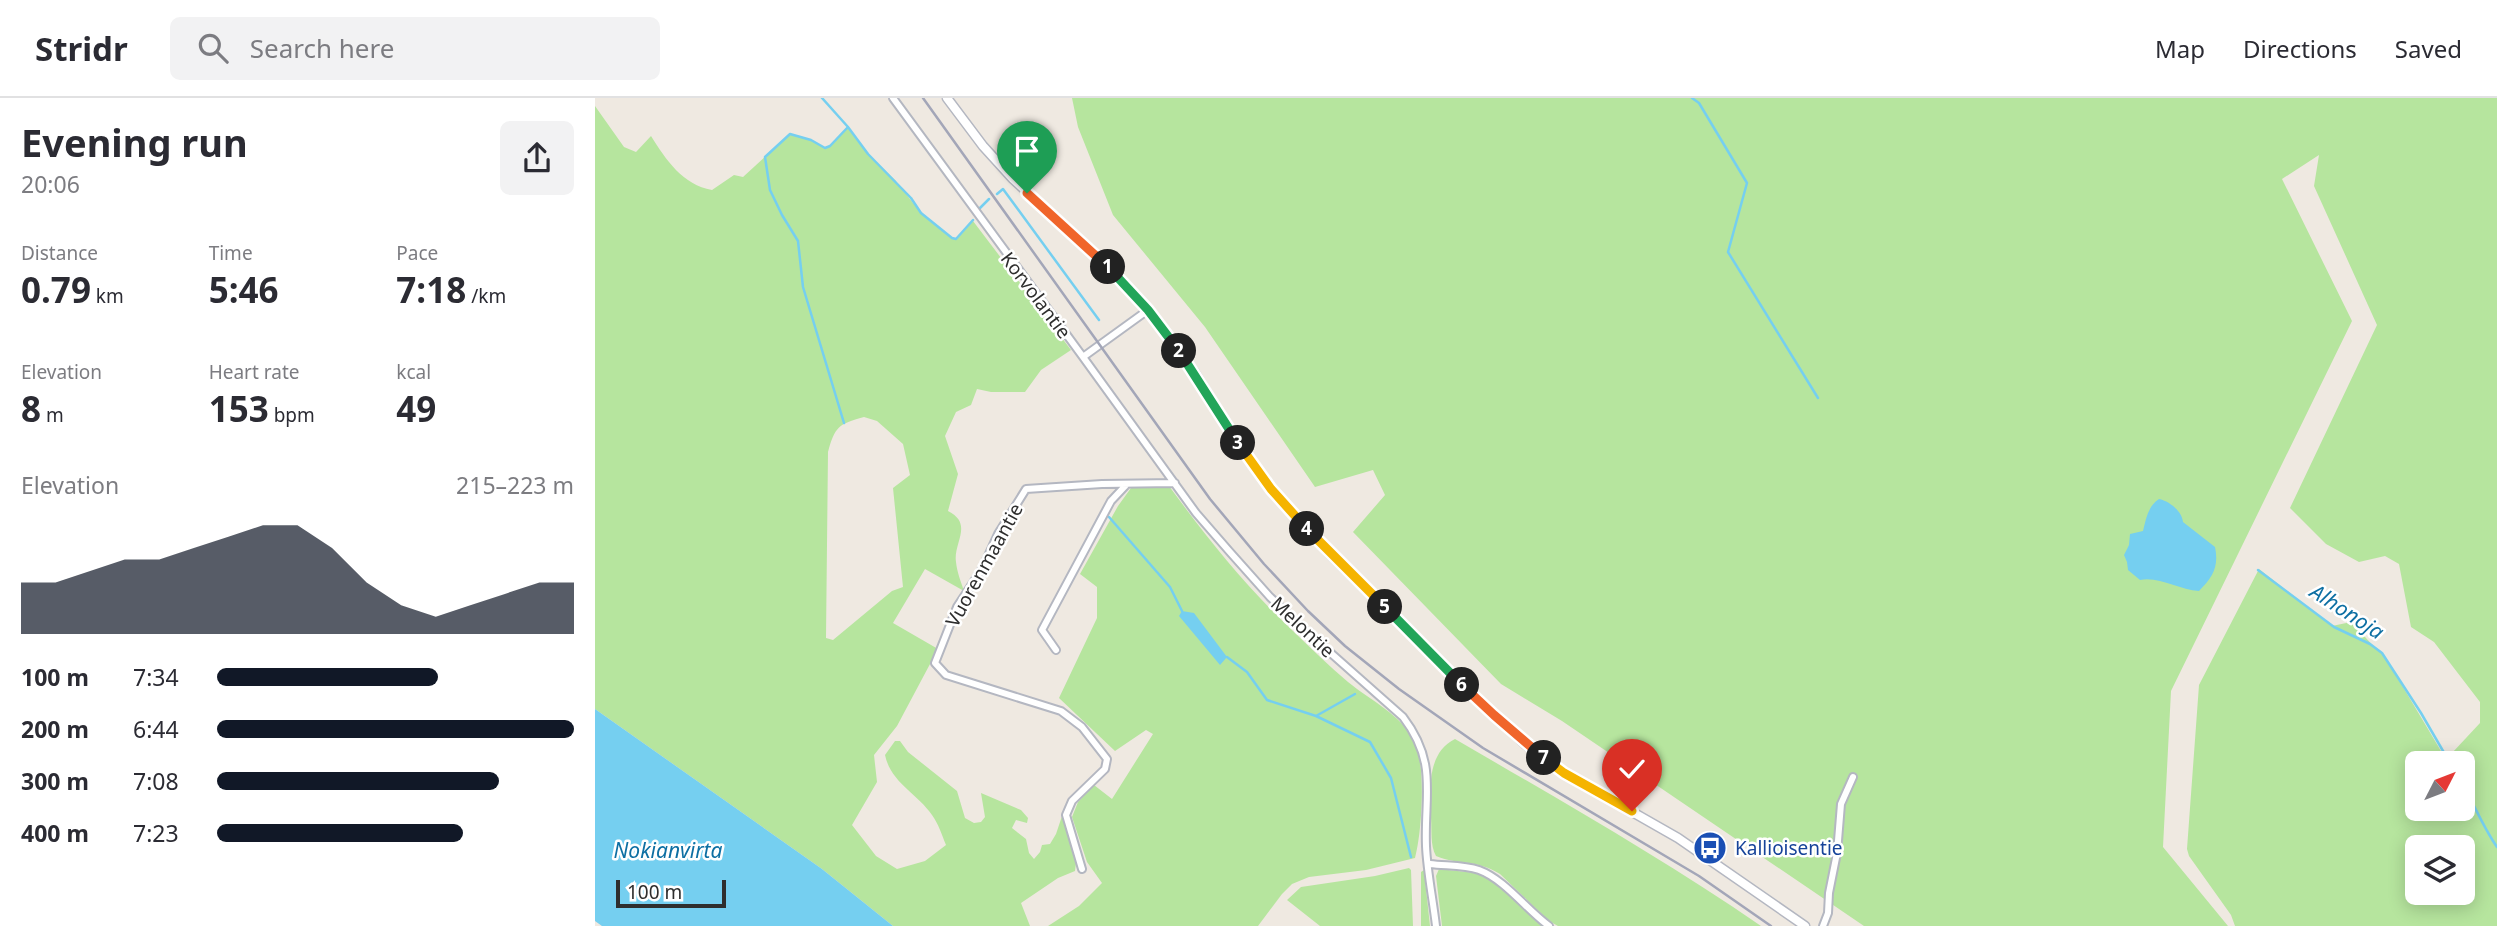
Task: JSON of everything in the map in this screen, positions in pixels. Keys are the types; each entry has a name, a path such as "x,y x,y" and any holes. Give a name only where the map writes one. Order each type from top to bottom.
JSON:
{"street":[{"name":"Korvolantie","path":"893,98 1083,357 1148,310"},
{"path":"947,98 983,146 1013,179 1102,260 1148,310 1195,373 1236,440 1271,489 1331,554 1494,715 1564,773 1678,838 1805,926"},
{"name":"Melontie","path":"1083,357 1196,513 1270,597 1403,717 1414,731 1421,745 1427,771 1426,848 1436,926"},
{"name":"Vuorenmaantie","path":"1082,869 1066,815 1072,801 1105,769 1107,759 1082,727 1061,711 946,675 935,663 957,607 982,569 997,534 1026,489 1175,483"},
{"path":"1056,650 1042,630 1111,501 1127,484"},
{"path":"1823,926 1828,914 1841,804 1853,777"},
{"path":"1430,864 1482,871 1549,926"}],"green space":[{"path":"1072,98 2497,98 2497,926 2235,926 2231,915 2189,856 2187,849 2199,685 2259,569 2332,626 2351,622 2384,655 2441,751 2405,751 2405,821 2475,821 2475,751 2454,751 2480,723 2480,702 2434,642 2411,627 2399,564 2385,556 2359,562 2326,544 2290,508 2377,325 2314,186 2319,155 2282,179 2352,321 2171,691 2163,847 2228,926 1864,926 1562,721 1501,684 1353,532 1385,495 1373,470 1315,487 1205,327 1113,215 1078,127"},
{"path":"595,106 624,147 636,152 651,136 676,170 692,183 712,190 734,175 743,177 790,134 811,140 825,148 848,127 868,154 895,180 921,213 952,238 957,239 973,221 1071,350 1041,370 1025,392 991,392 977,389 971,405 956,412 945,436 958,474 948,511 960,522 961,534 956,562 964,591 925,569 893,623 938,649 897,726 874,755 877,782 852,825 876,856 897,869 925,861 946,845 932,815 888,765 885,755 895,741 900,741 908,752 957,791 965,818 974,823 981,822 985,817 981,793 1021,810 1028,818 1027,823 1016,820 1012,828 1026,839 1029,853 1034,859 1042,845 1050,844 1062,816 1077,855 1075,871 1058,878 1021,903 1030,926 893,926 822,869 595,709","holes":["864,417 877,421 903,444 910,475 893,488 903,587 892,591 833,640 826,638 828,452 833,437 843,425"]},
{"path":"1169,486 1259,597 1341,676 1394,716 1409,732 1418,753 1422,782 1421,816 1415,858 1366,870 1309,877 1292,884 1258,926 1048,926 1079,906 1102,883 1087,862 1072,817 1078,802 1094,785 1112,799 1153,734 1146,730 1115,751 1059,698 1097,618 1097,587 1080,574 1131,488"},
{"path":"1455,739 1648,853 1761,926 1558,926 1549,921 1500,874 1483,866 1436,856 1432,838 1430,797 1432,774 1439,754"},
{"path":"1409,868 1413,926 1320,926 1287,900 1301,887"},
{"path":"1439,869 1476,873 1495,883 1543,926 1442,926 1436,876"},
{"path":"1424,870 1430,926 1421,926 1421,872"}],"water":[{"path":"2159,499 2174,507 2183,522 2215,547 2214,571 2199,591 2154,580 2140,580 2128,570 2124,555 2130,534 2143,531 2150,509"},
{"path":"1182,611 1194,613 1227,657 1220,665 1179,616"},
{"name":"Nokianvirta","path":"595,709 822,869 893,926 602,926 595,921"}],"waterway":[{"path":"822,98 868,154 911,198 921,213 956,239 973,220"},
{"path":"1692,98 1699,103 1747,183 1728,252 1818,398"},
{"path":"844,423 803,287 798,241 770,190 765,157 790,134 811,140 825,148 848,127"},
{"path":"997,194 1003,189 1099,320"},
{"path":"979,209 989,199"},
{"path":"1109,517 1170,587 1182,611"},
{"name":"Alhonoja","path":"2258,570 2334,627 2370,644 2382,653 2443,751"},
{"path":"1227,657 1247,672 1267,700 1316,716 1355,694"},
{"path":"1316,716 1370,742 1391,778 1411,857"},
{"name":"Alhonoja","path":"2475,808 2497,847"}],"railway":[{"path":"923,98 1210,499 1264,564 1308,611 1345,646 1399,689 1483,748 1699,876 1771,926"}],"place":[{"name":"Kallioisentie","path":"1710,848"}],"route":[{"path":"1027,193 1102,260 1148,310 1195,373 1236,440 1271,489 1331,554 1525,744 1564,773 1632,811"}]}
